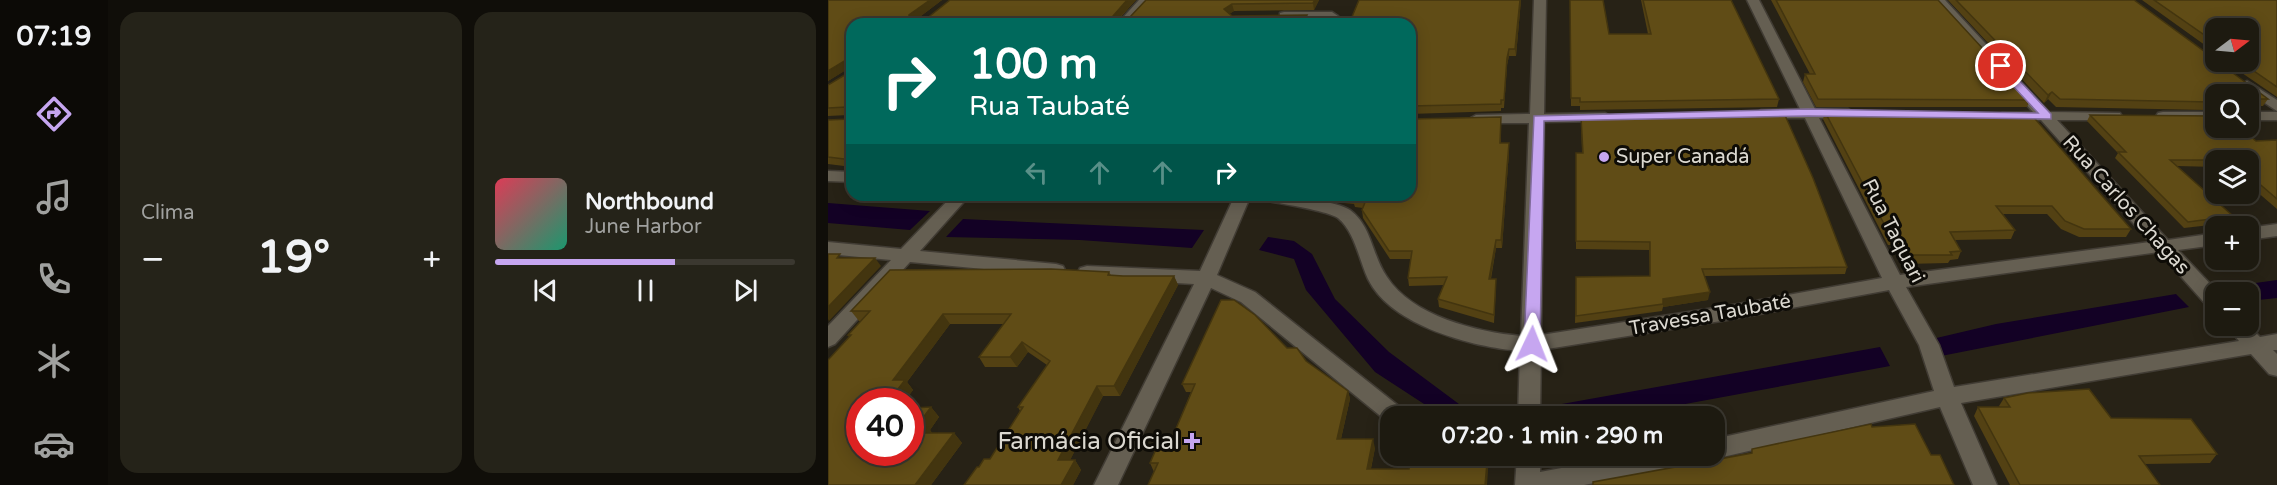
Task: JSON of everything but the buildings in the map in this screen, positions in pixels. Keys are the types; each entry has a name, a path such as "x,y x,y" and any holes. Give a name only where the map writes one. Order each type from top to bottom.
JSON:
{"street":[{"path":"1128,18 1145,0"},
{"path":"1529,406 1540,0"},
{"name":"Rua Taquari","path":"1753,0 1894,282 1929,345 1947,397 1985,485"},
{"name":"Rua Carlos Chagas","path":"1939,0 2205,291"},
{"path":"1267,16 1332,16"},
{"path":"2240,80 2277,107"},
{"path":"1749,114 1868,114"},
{"path":"1987,116 2126,116"},
{"path":"2148,116 2205,116"},
{"path":"2259,116 2277,116"},
{"path":"1457,120 1620,117"},
{"path":"828,176 846,177"},
{"path":"828,339 956,201"},
{"path":"1106,485 1206,278 1240,201"},
{"name":"Travessa Taubaté","path":"1291,201 1341,212 1354,224 1378,280 1399,304 1450,328 1492,341 1532,344 1727,313 1894,282 2205,240"},
{"path":"2259,232 2277,230"},
{"path":"828,249 1032,269 1206,278 1248,297 1384,406"},
{"path":"2254,336 2267,344 2277,368"},
{"path":"1725,447 1947,397 2267,344"},
{"path":"1528,466 1528,485 1628,466"}],"shaded area":[{"path":"828,203 930,211 910,230 828,223"},
{"path":"963,219 1204,230 1192,248 1080,240 946,237"},
{"path":"1268,237 1294,241 1312,254 1335,299 1389,352 1462,406 1427,406 1375,372 1306,290 1294,259 1259,250"},
{"path":"2277,280 2277,298 2259,300 2259,283"},
{"path":"2176,294 2189,307 1936,357 1928,340 1996,324"},
{"path":"1880,347 1890,366 1674,406 1551,406"}],"place":[{"name":"Super Canadá","path":"1604,157"},
{"name":"Farmácia Oficial","path":"1192,441"}],"route":[{"path":"1532,344 1538,118 1808,113 2047,116 2001,66"}]}
